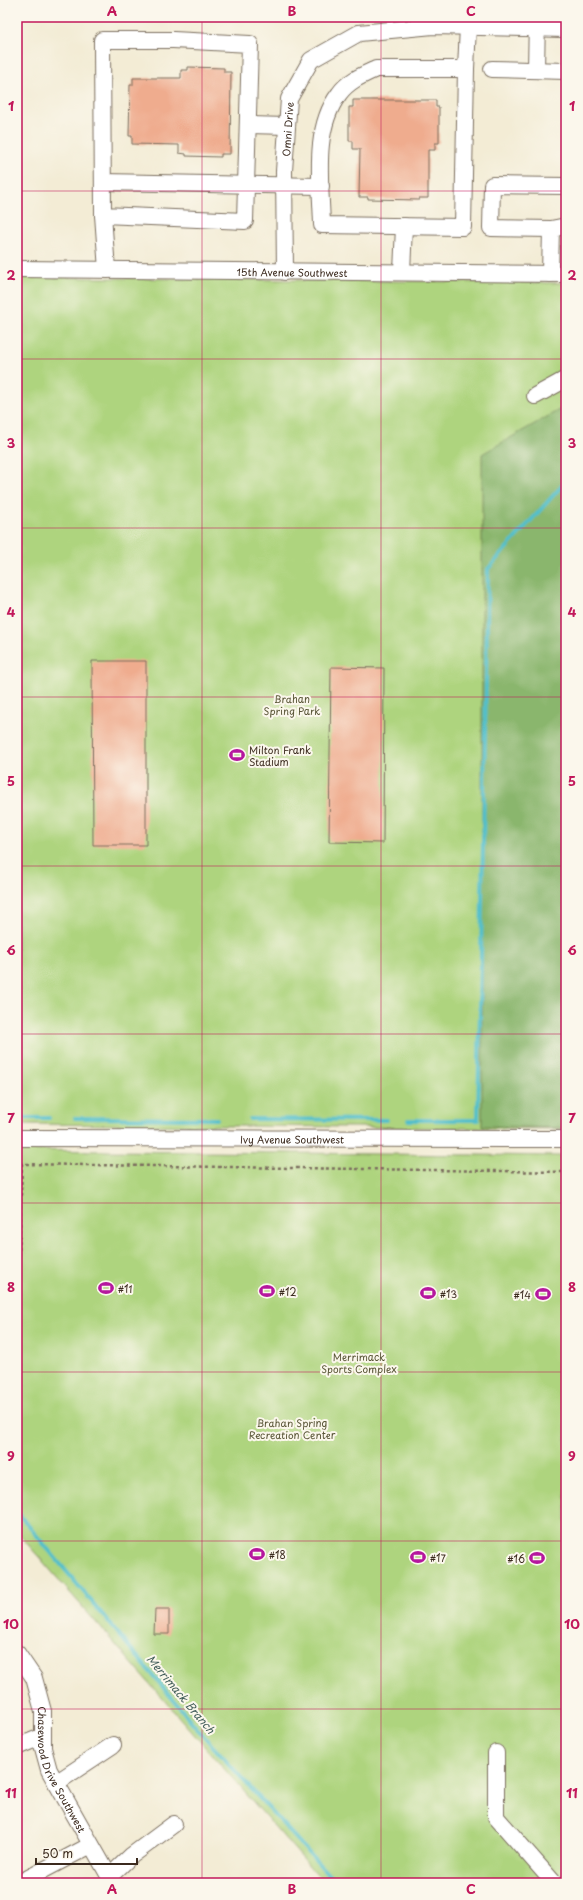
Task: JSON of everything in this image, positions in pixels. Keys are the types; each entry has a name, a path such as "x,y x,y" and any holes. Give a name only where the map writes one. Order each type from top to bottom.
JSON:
{"street":[{"name":"Omni Drive","path":"285,272 284,186 289,99 311,60 359,33 465,23 492,22 537,23 566,29"},
{"path":"465,23 466,69 463,226 322,224 321,146 326,116 339,93 356,78 376,69 466,69"},
{"path":"536,70 537,23"},
{"path":"103,215 246,221 250,44 102,40 103,215 107,270"},
{"path":"492,69 566,71"},
{"path":"248,125 287,126"},
{"path":"103,182 246,186 321,186"},
{"path":"558,274 558,228 491,228 492,185 566,186"},
{"path":"402,272 404,226"},
{"name":"15th Avenue Southwest","path":"17,269 558,274"},
{"path":"535,396 566,379"},
{"name":"Ivy Avenue Southwest","path":"17,1138 566,1139"},
{"name":"Chasewood Drive Southwest","path":"17,1653 34,1678 43,1711 43,1748 47,1763 56,1783 111,1880"},
{"path":"17,1747 43,1736"},
{"path":"56,1783 113,1745"},
{"path":"496,1752 496,1817 554,1883"},
{"path":"111,1880 131,1856 174,1824"},
{"path":"19,1883 91,1845"}],"path":[{"path":"17,1316 22,1164 566,1172"}],"green space":[{"name":"Brahan Spring Park","path":"17,277 566,283 566,1129 17,1124"},
{"path":"566,406 566,1128 482,1126 482,454"},
{"name":"Brahan Spring Recreation Center","path":"17,1150 566,1156 566,1883 324,1883 17,1532"}],"building":[{"path":"188,67 224,68 224,72 231,72 230,154 221,154 221,157 186,156 186,154 179,153 179,145 132,144 132,136 129,136 130,85 133,85 133,78 181,78 181,70 188,70"},
{"path":"353,100 436,100 436,107 439,107 439,143 435,143 435,150 428,150 428,198 419,198 419,200 368,199 368,197 359,197 360,149 353,149 353,141 349,141 349,107 353,107"},
{"path":"92,661 146,661 146,845 93,845"},
{"path":"331,667 384,668 383,843 329,842"},
{"path":"155,1609 169,1609 169,1634 154,1634"}],"waterway":[{"path":"408,1120 478,1120 488,569 566,481"},
{"path":"17,1118 49,1118"},
{"path":"75,1118 217,1119"},
{"path":"250,1119 386,1120"},
{"name":"Merrimack Branch","path":"17,1512 201,1733 336,1883"}],"place":[{"name":"Milton Frank Stadium","path":"237,755"},
{"name":"#11","path":"106,1288"},
{"name":"#12","path":"267,1291"},
{"name":"#13","path":"428,1293"},
{"name":"#14","path":"543,1294"},
{"name":"#18","path":"257,1554"},
{"name":"#17","path":"418,1557"},
{"name":"#16","path":"537,1558"}],"park label":[{"name":"Merrimack Sports Complex","path":"359,1362"}]}
